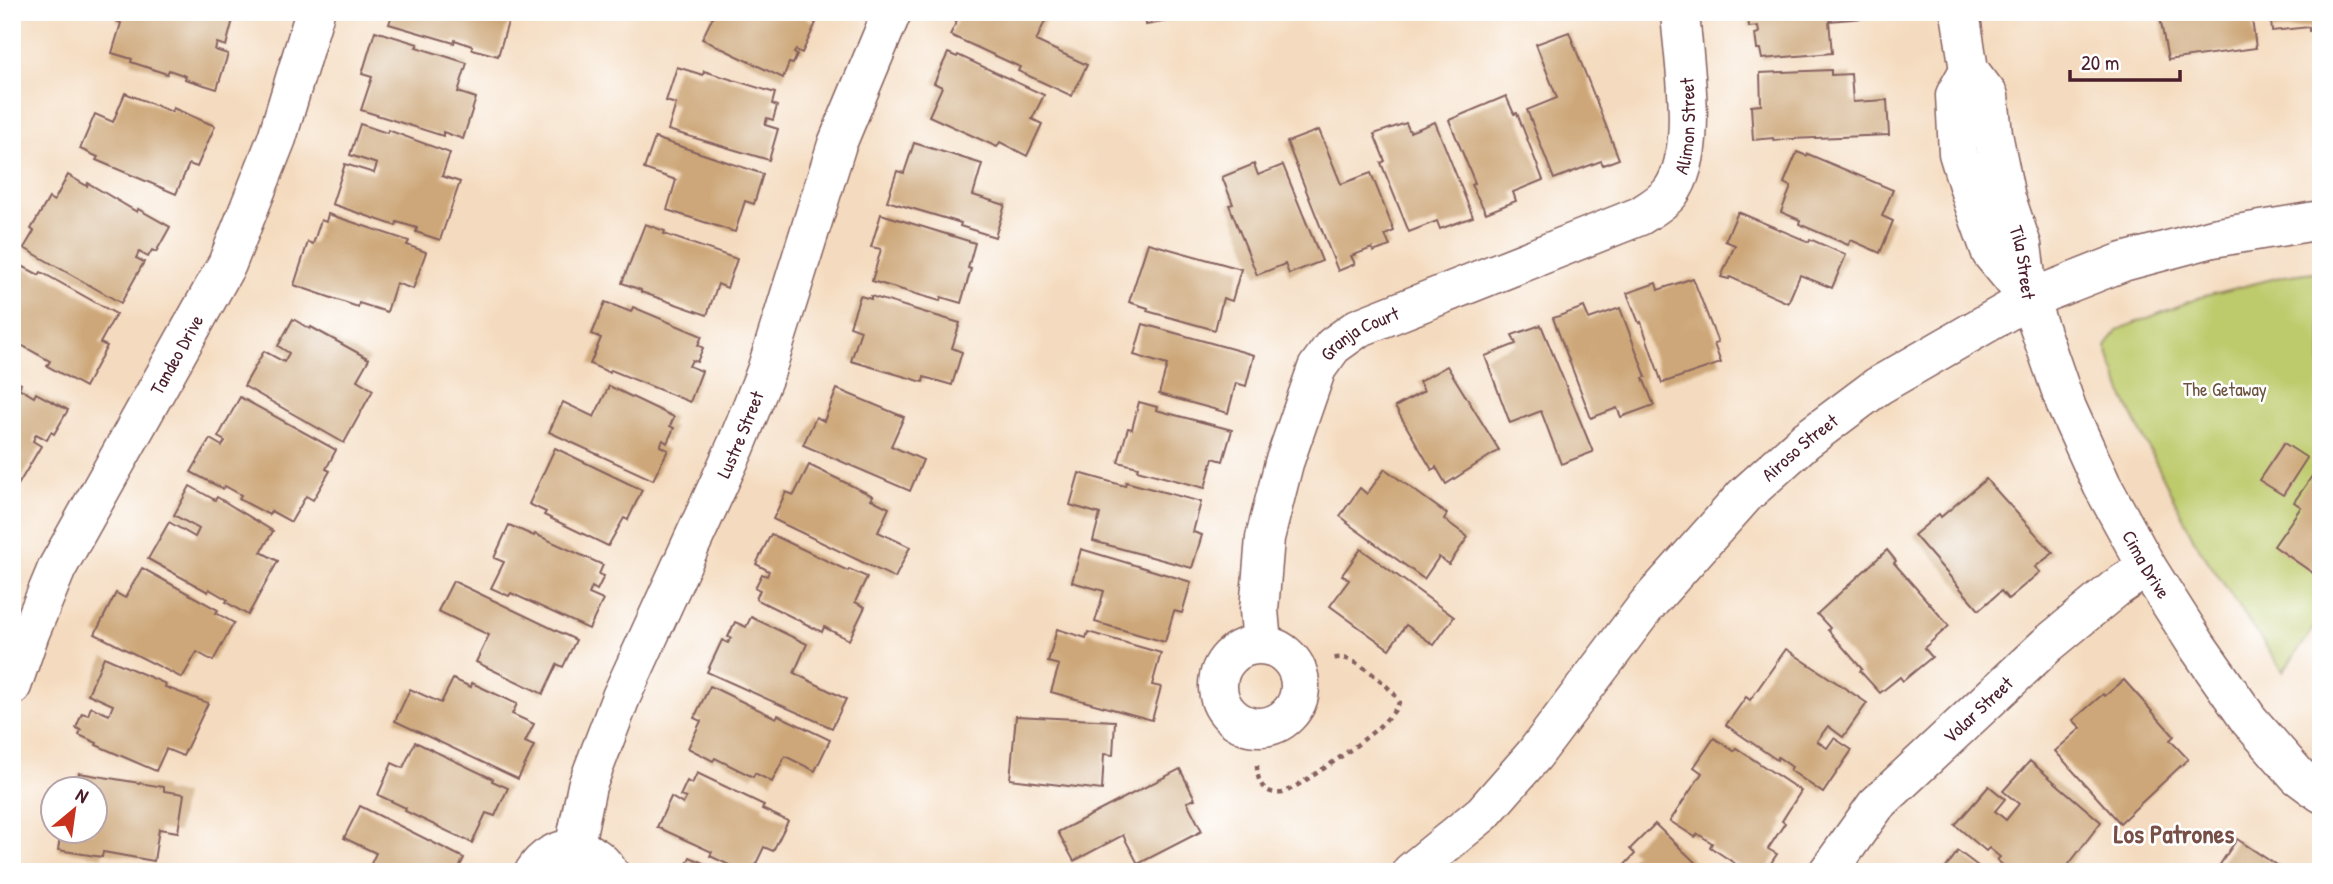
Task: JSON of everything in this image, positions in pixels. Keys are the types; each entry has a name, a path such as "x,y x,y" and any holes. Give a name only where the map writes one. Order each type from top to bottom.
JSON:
{"street":[{"name":"Tandeo Drive","path":"12,686 57,568 227,264 277,138 315,12"},
{"name":"Lustre Street","path":"574,849 587,786 611,722 736,446 761,383 837,145 892,12"},
{"name":"Alimon Street","path":"1670,194 1685,163 1689,121 1680,12"},
{"name":"Tila Street","path":"1960,12 1969,70 1989,96 1995,147 2006,198 2022,245 2029,299"},
{"name":"Granja Court","path":"1262,644 1259,610 1265,538 1284,463 1307,396 1317,368 1333,346 1358,328 1640,216 1670,194"},
{"name":"Airoso Street","path":"1411,872 1492,803 1542,745 1647,605 1745,495 1806,440 1878,386 2029,299 2123,262 2213,238 2321,220"},
{"name":"Cima Drive","path":"2029,299 2067,408 2102,485 2147,567 2196,645 2249,720 2298,776 2321,793"},
{"name":"Volar Street","path":"1828,872 1876,805 2048,645 2116,588 2147,567"},
{"path":"534,872 548,856 565,849 583,850 600,860 609,872"}],"path":[{"path":"1256,765 1261,786 1271,793 1283,793 1357,745 1395,712 1399,702 1392,691 1353,661 1345,658 1330,659"}],"green space":[{"name":"The Getaway","path":"2321,271 2321,619 2283,671 2195,542 2124,398 2106,347 2117,330 2201,297 2284,276"}],"building":[{"path":"119,12 235,12 226,46 217,43 215,50 228,54 217,89 185,79 186,76 169,70 167,74 112,53 121,23 116,21"},
{"path":"393,12 511,12 498,56 472,49 472,46 455,40 454,43 389,24"},
{"path":"715,12 793,12 816,23 802,53 796,50 794,53 797,55 793,64 789,63 783,78 702,39"},
{"path":"961,12 1049,12 1036,41 1087,65 1072,96 1018,71 1020,67 950,35"},
{"path":"1144,12 1179,12 1179,19 1146,25"},
{"path":"1748,12 1884,12 1885,16 1829,21 1832,53 1762,59 1760,49 1757,49 1755,34 1759,33 1758,26 1749,27"},
{"path":"2159,12 2251,12 2256,48 2168,60"},
{"path":"2270,12 2321,12 2321,30 2309,31 2309,27 2272,31"},
{"path":"375,31 467,63 458,92 476,98 463,139 443,132 443,136 361,110 372,77 362,74"},
{"path":"1569,32 1619,159 1603,165 1601,161 1554,179 1527,110 1557,98 1536,44"},
{"path":"948,53 957,57 958,55 1044,95 1032,119 1042,124 1027,156 1000,142 997,147 929,116 942,87 934,83"},
{"path":"677,67 703,75 704,71 775,93 772,104 777,106 773,120 767,118 765,125 778,129 769,160 668,130 676,104 666,101"},
{"path":"1831,70 1831,75 1851,74 1853,102 1887,100 1889,135 1753,140 1751,106 1761,105 1760,73"},
{"path":"125,93 172,112 173,108 215,126 197,167 189,164 176,194 96,160 98,157 80,149 95,114 113,122"},
{"path":"1506,96 1514,114 1517,113 1543,180 1513,192 1516,201 1486,213 1471,185 1475,183 1449,120"},
{"path":"1435,122 1473,217 1440,229 1437,221 1409,232 1381,163 1385,161 1374,134 1406,123 1410,132"},
{"path":"360,124 387,133 388,130 450,153 442,176 460,182 440,240 416,232 417,228 397,222 396,226 332,204 345,164 374,173 377,164 350,155"},
{"path":"1319,130 1341,184 1371,173 1394,231 1385,235 1390,246 1373,252 1372,248 1351,256 1355,264 1338,271 1287,142"},
{"path":"655,138 763,174 754,204 745,201 735,232 667,210 676,180 644,169"},
{"path":"914,143 982,164 973,195 1005,205 995,237 960,226 961,223 887,201 897,171 904,173"},
{"path":"1797,152 1807,156 1808,154 1893,190 1882,216 1893,221 1880,253 1851,240 1848,245 1799,224 1800,220 1781,212 1791,187 1784,183"},
{"path":"1254,164 1258,175 1283,165 1322,261 1289,274 1285,264 1257,275 1229,205 1233,204 1222,177"},
{"path":"68,175 170,227 156,252 152,250 148,257 139,252 136,258 144,262 121,303 24,248 34,231 31,229 49,198 54,201"},
{"path":"1738,212 1846,255 1832,288 1800,275 1788,303 1730,277 1721,277 1735,245 1725,241"},
{"path":"328,214 409,241 407,245 426,252 413,289 396,283 387,312 359,303 358,307 294,285 308,242 313,244 321,220 326,222"},
{"path":"881,214 975,243 961,303 941,297 940,301 872,281 881,249 871,247"},
{"path":"645,224 665,231 664,234 737,259 727,288 718,284 707,315 622,283"},
{"path":"1148,243 1241,269 1232,301 1223,298 1215,330 1147,311 1148,308 1129,302"},
{"path":"22,266 39,275 41,272 116,314 100,343 107,346 85,387 47,366 50,361 12,340 12,317 17,308 12,305 12,284"},
{"path":"1693,278 1718,343 1714,344 1721,363 1662,383 1641,322 1639,323 1627,293 1656,283 1658,290"},
{"path":"860,296 871,299 871,296 960,323 952,348 962,352 952,385 924,377 923,382 851,361 861,330 850,326"},
{"path":"605,302 631,312 633,307 702,336 698,345 703,348 697,362 692,360 689,366 702,371 690,402 590,364 601,338 592,334"},
{"path":"1584,307 1589,319 1620,308 1654,405 1621,417 1617,408 1591,418 1553,318"},
{"path":"293,319 369,359 357,380 373,390 344,443 244,386 264,351 284,362 289,353 278,346"},
{"path":"1143,324 1254,355 1246,386 1236,383 1228,413 1159,394 1167,365 1134,355"},
{"path":"1541,325 1593,452 1561,464 1541,411 1510,423 1485,356 1516,344 1512,335"},
{"path":"1447,366 1499,450 1446,484 1436,467 1432,470 1395,407 1424,391 1419,382"},
{"path":"12,379 21,384 19,388 34,397 36,393 68,410 54,434 51,432 47,440 36,434 33,441 41,446 18,485 12,482"},
{"path":"609,386 674,417 670,426 674,428 667,443 663,440 660,446 668,450 653,480 549,432 563,402 594,417"},
{"path":"837,389 904,417 891,446 923,460 910,491 803,445 816,417 824,421"},
{"path":"240,397 336,450 326,469 330,471 313,500 306,496 291,522 271,511 269,515 239,499 241,495 225,486 223,489 191,472 210,439 222,446 225,441 218,437"},
{"path":"1139,402 1157,407 1156,410 1232,430 1223,461 1213,458 1205,488 1137,470 1138,467 1118,462 1128,428 1132,429"},
{"path":"2284,443 2307,458 2283,495 2259,480"},
{"path":"555,448 642,490 628,520 624,518 608,546 544,515 546,512 529,504"},
{"path":"809,465 873,496 871,499 889,508 878,532 910,547 895,578 773,519 786,492 794,495"},
{"path":"2319,466 2321,562 2313,573 2274,546 2301,507 2294,502"},
{"path":"1385,469 1447,514 1444,519 1468,537 1449,564 1439,557 1424,579 1340,516 1360,488 1367,494"},
{"path":"1079,473 1125,486 1126,482 1201,502 1193,532 1202,535 1192,568 1093,541 1100,514 1070,505"},
{"path":"1986,479 2053,553 2035,567 2040,572 2008,599 2001,591 1979,610 1914,535 1939,514 1941,517"},
{"path":"190,486 215,500 217,497 273,531 261,552 278,561 248,615 209,589 208,592 148,559 169,522 195,537 199,529 174,515"},
{"path":"509,525 603,565 599,574 604,576 597,590 592,587 589,594 603,600 589,629 511,593 509,596 491,588 504,562 494,558"},
{"path":"771,534 848,571 849,569 867,577 855,602 865,607 849,640 824,627 822,632 756,599 760,590 755,588 762,574 767,576 769,571 756,564"},
{"path":"1081,549 1191,582 1182,613 1174,611 1165,642 1095,622 1104,591 1072,582"},
{"path":"1361,549 1454,617 1434,645 1406,625 1389,649 1330,606 1349,580 1342,575"},
{"path":"1887,550 1896,561 1894,563 1949,626 1924,648 1932,657 1903,681 1900,677 1880,693 1817,614"},
{"path":"142,568 218,610 216,613 234,623 213,661 197,652 182,678 95,634 116,593 125,598"},
{"path":"453,581 576,640 563,667 557,664 543,694 476,662 489,635 438,611"},
{"path":"751,617 807,644 794,673 846,699 832,728 707,672 722,640 728,643 731,638 728,637 735,622 746,627"},
{"path":"1057,629 1086,638 1088,632 1161,653 1152,685 1161,687 1152,720 1051,692 1059,665 1048,662"},
{"path":"1786,649 1867,703 1843,737 1828,726 1817,741 1827,748 1834,738 1852,750 1823,793 1790,770 1792,767 1778,757 1777,760 1726,725 1746,697 1750,700"},
{"path":"104,657 166,684 165,687 208,703 183,756 166,749 156,771 79,735 81,730 76,728 82,713 88,715 91,707 109,715 113,705 88,694"},
{"path":"453,679 471,687 472,683 517,704 512,714 534,724 525,742 534,746 518,779 395,721 410,689 441,703"},
{"path":"2124,680 2174,736 2170,740 2188,759 2120,823 2055,751 2081,728 2073,720"},
{"path":"710,686 830,740 815,771 785,756 772,782 755,773 753,777 715,758 713,761 688,748 701,721 694,718"},
{"path":"1016,716 1115,721 1113,755 1104,754 1102,790 1010,779"},
{"path":"1714,738 1734,751 1736,748 1801,791 1768,849 1777,854 1765,872 1748,872 1710,847 1712,843 1698,834 1695,837 1670,821 1702,773 1694,767"},
{"path":"415,742 508,788 495,816 486,813 472,843 378,795 392,763 403,768"},
{"path":"2030,761 2101,822 2063,872 2010,872 1997,860 2000,857 1989,848 1986,851 1955,825 1989,786 2005,799 1995,811 2006,820 2019,804 2003,791"},
{"path":"1180,769 1195,799 1187,802 1202,831 1138,864 1123,835 1074,861 1058,832"},
{"path":"697,773 764,805 762,809 788,821 773,851 764,847 752,872 744,872 710,856 712,852 657,827 671,797 683,804 686,798 680,796 687,781 692,784"},
{"path":"108,778 164,787 164,791 184,794 178,832 159,829 154,861 103,852 102,857 58,850 59,846 108,846"},
{"path":"360,806 464,858 457,872 367,872 376,853 344,838"},
{"path":"1655,824 1699,866 1697,868 1701,872 1618,872 1635,854 1630,849"},
{"path":"2237,839 2279,867 2277,869 2281,872 2221,872 2217,869"},
{"path":"1958,851 1986,872 1943,872"},
{"path":"690,857 722,872 683,872"}],"district":[{"name":"Los Patrones","path":"2174,834"}]}
